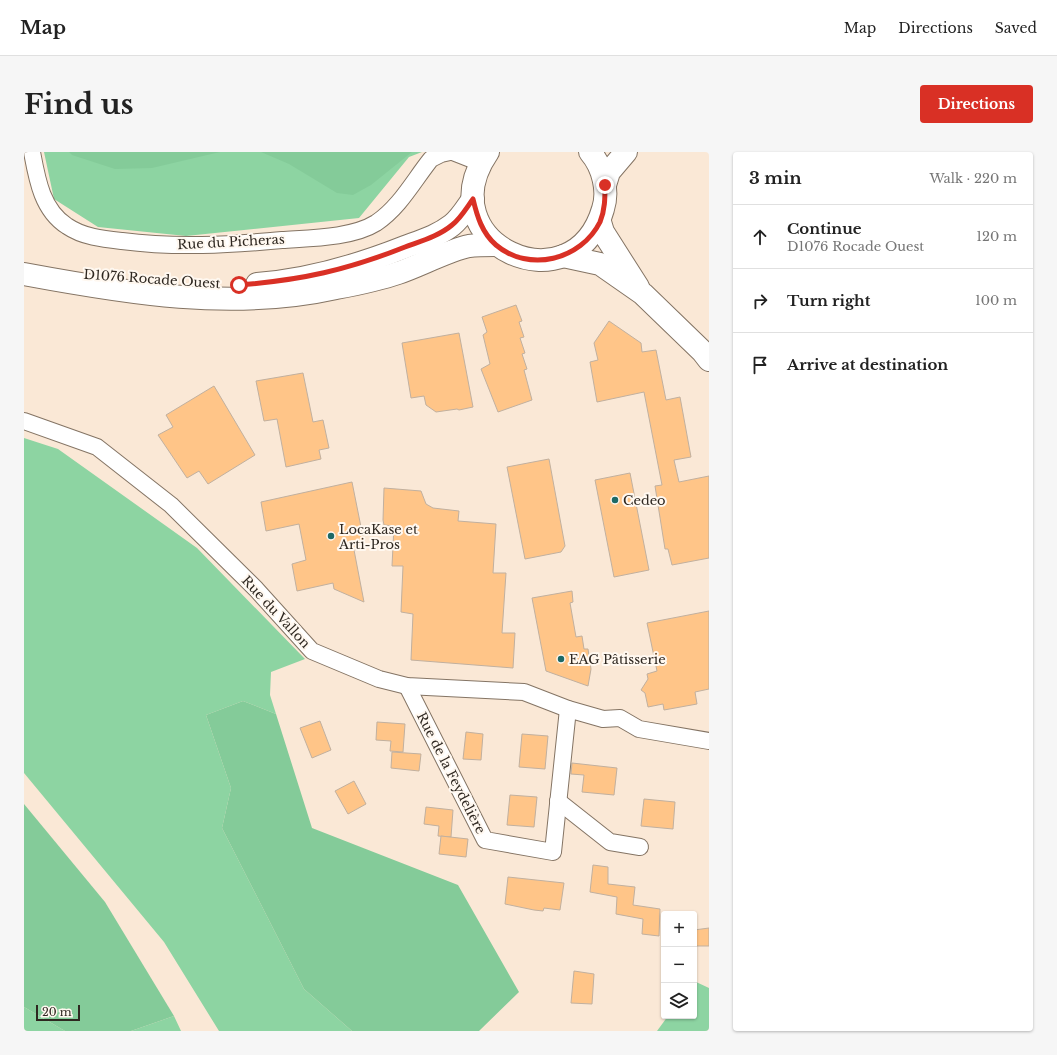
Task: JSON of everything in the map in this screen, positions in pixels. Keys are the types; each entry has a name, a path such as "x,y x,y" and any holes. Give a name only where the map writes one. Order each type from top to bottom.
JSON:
{"main road":[{"path":"485,158 474,180 473,199 476,216 484,232 496,245 516,257 540,261 563,256 585,243 600,222 605,204 605,185 601,169 590,152"},
{"path":"605,185 609,172 626,152"},
{"name":"D1076 Rocade Ouest","path":"24,268 191,283 239,285 310,277 342,270 378,258 438,234 453,224 473,199"},
{"path":"600,222 603,232 643,294"},
{"path":"24,274 69,282 192,298 276,298 335,289 396,274 468,246 496,245"},
{"path":"563,256 600,264 643,294 702,351 709,360"}],"street":[{"name":"Rue du Picheras","path":"32,152 36,174 44,200 53,215 66,226 80,233 97,238 183,246 212,246 295,239 350,233 363,229 376,223 389,212 432,159 441,154 450,152"},
{"path":"454,152 485,158"},
{"name":"Rue du Vallon","path":"24,421 97,448 171,505 256,589 312,650 379,679 407,686 524,692 568,709 603,719 620,718 638,729 709,741"},
{"name":"Rue de la Feydelière","path":"407,686 485,840 553,852 568,709"},
{"path":"558,801 610,842 640,847"}],"green space":[{"path":"44,152 422,152 409,157 359,218 186,236 98,227 54,199"},
{"path":"69,152 220,152 152,168 115,169 72,155"},
{"path":"261,152 412,152 371,185 353,195 337,193 289,164"},
{"path":"24,438 58,449 197,548 305,659 271,672 270,695 276,714 243,701 206,715 231,788 222,828 304,989 352,1031 219,1031 164,942 24,773"},
{"path":"243,701 276,714 312,828 458,885 519,992 479,1031 352,1031 304,989 222,828 231,788 206,715"},
{"path":"24,804 105,902 174,1016 131,1031 65,1031 24,1007"},
{"path":"697,982 709,988 709,1031 657,1031 666,1019 697,1019"},
{"path":"24,1007 65,1031 24,1031"},
{"path":"174,1016 181,1031 131,1031"}],"building":[{"path":"516,305 522,321 519,322 524,337 520,338 525,353 522,354 527,369 524,370 532,400 498,412 481,369 490,364 483,335 487,332 482,317"},
{"path":"609,321 641,343 642,352 656,350 666,400 680,397 691,457 674,460 679,482 709,476 709,558 672,565 668,549 665,549 655,486 662,485 644,392 597,402 590,362 598,360 594,343"},
{"path":"459,333 473,407 436,412 426,405 424,396 411,398 402,343"},
{"path":"303,373 313,422 323,420 329,448 319,450 321,459 286,467 277,419 264,421 256,381"},
{"path":"214,386 255,455 208,484 199,471 187,478 158,435 173,427 166,415"},
{"path":"549,459 565,546 561,552 525,559 507,467"},
{"path":"630,473 649,570 614,577 595,480"},
{"name":"LocaKase et Arti-Pros","path":"352,482 365,547 354,550 364,602 334,589 333,583 297,591 292,564 306,560 299,524 266,531 261,502"},
{"path":"384,488 421,491 426,504 433,508 459,511 458,521 496,524 493,573 506,573 502,633 515,633 513,668 411,660 413,614 401,612 403,566 392,566 394,526 384,525"},
{"path":"572,591 573,602 570,603 576,637 582,636 584,649 588,649 591,669 588,686 546,671 532,598"},
{"path":"709,611 709,689 695,692 697,704 664,710 663,704 648,707 645,693 641,690 648,679 647,674 657,671 647,623"},
{"path":"320,721 331,750 312,758 300,728"},
{"path":"377,722 405,724 403,752 390,751 391,741 376,740"},
{"path":"466,732 483,734 481,760 463,759"},
{"path":"522,734 548,736 545,769 519,767"},
{"path":"392,752 421,754 419,771 391,768"},
{"path":"572,763 617,768 614,795 582,792 584,775 571,774"},
{"path":"354,781 366,804 348,814 335,791"},
{"path":"510,795 537,797 534,827 507,825"},
{"path":"644,799 675,802 673,829 641,826"},
{"path":"426,807 453,810 451,837 438,836 439,826 424,824"},
{"path":"441,836 468,839 466,857 439,854"},
{"path":"593,865 608,867 608,884 635,887 633,905 660,909 659,936 642,934 643,919 616,914 617,897 590,892"},
{"path":"508,877 564,883 560,910 544,908 543,911 505,904"},
{"path":"709,928 709,946 697,946 697,930"},
{"path":"574,971 594,974 592,1004 571,1003"}],"place":[{"name":"Cedeo","path":"615,500"},
{"name":"LocaKase et Arti-Pros","path":"331,536"},
{"name":"EAG Pâtisserie","path":"561,659"}],"route":[{"path":"239,285 310,277 342,270 378,258 438,234 453,224 473,199 476,216 484,232 496,245 516,257 540,261 563,256 585,243 600,222 605,204 605,185"}]}
